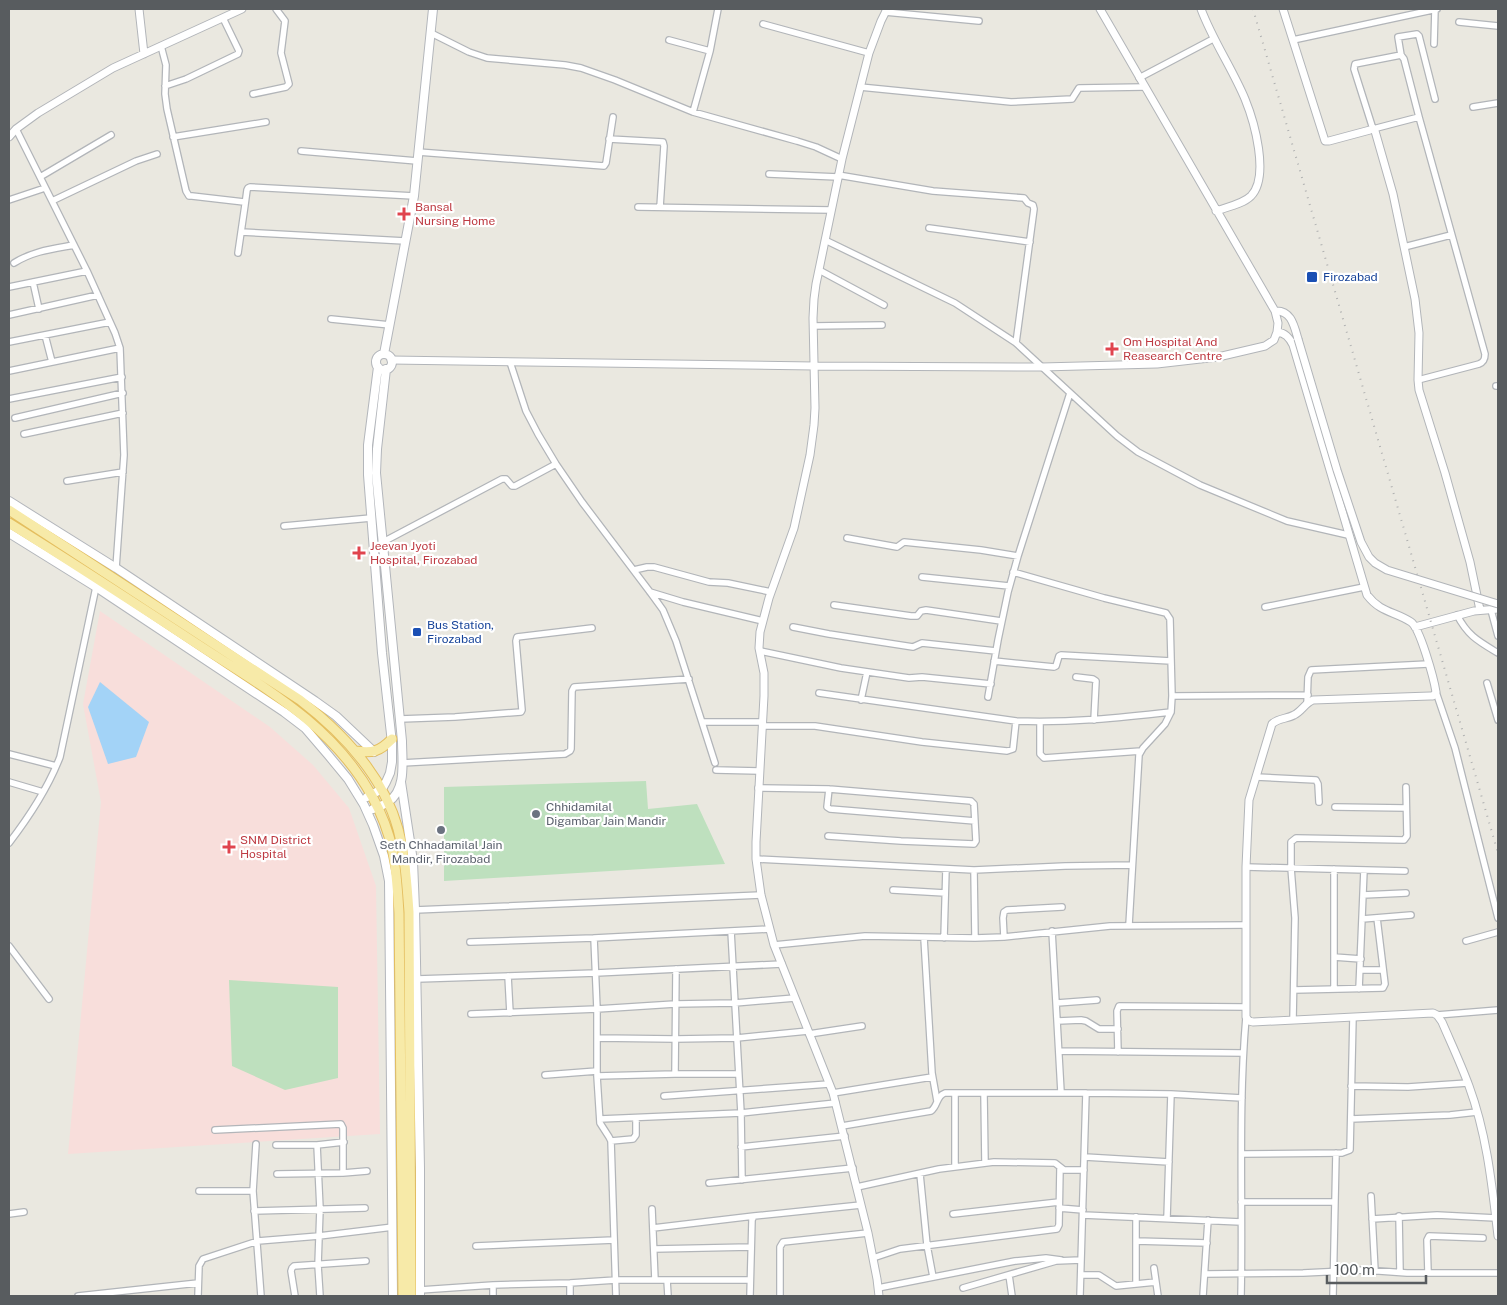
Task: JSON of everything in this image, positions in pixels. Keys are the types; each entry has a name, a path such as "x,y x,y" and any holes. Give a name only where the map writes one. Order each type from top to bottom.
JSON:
{"main road":[{"path":"384,354 414,196 433,9"},
{"path":"384,354 390,356 390,366 382,368 376,363 377,358 384,354"},
{"path":"361,801 382,789 390,773 392,762 392,739 378,614 367,460 382,368"},
{"path":"382,368 376,461 400,719 401,782 413,861 417,979 420,1293"},
{"path":"9,501 116,568 315,701 336,716 374,752"},
{"path":"9,510 300,700 336,730 355,750 382,789 397,828 405,866 409,912 411,1296"},
{"path":"9,523 288,704 332,741 347,759 378,807 390,836 395,859 399,913 402,1296"},
{"path":"9,533 96,587 254,691 305,728 348,779 367,812 384,856 389,880 394,1296"},
{"path":"378,614 390,613"},
{"path":"355,750 374,752 392,739"},
{"path":"367,812 394,797 401,782"}],"street":[{"path":"139,9 144,54"},
{"path":"9,137 16,129 57,101 127,60 242,9"},
{"path":"253,94 286,87 289,84 281,53 284,21 276,9"},
{"path":"693,112 710,52 718,9"},
{"path":"1094,9 1104,16"},
{"path":"391,360 1042,367 1184,362 1218,357 1266,346 1274,340 1277,332 1278,323 1274,311 1100,9"},
{"path":"1201,9 1213,39 1246,101 1256,136 1260,163 1259,178 1256,189 1251,197 1216,212"},
{"path":"1283,9 1325,141 1419,117"},
{"path":"1293,40 1436,9 1434,44"},
{"path":"979,21 886,10 869,53 838,176 814,298 815,408 810,454 794,528 771,592 759,640 764,685 756,858 761,895 774,945 836,1103 868,1233 879,1292 933,1277 1023,1260 1046,1258 1081,1260"},
{"path":"165,86 186,79 238,54 239,51 223,18"},
{"path":"1459,22 1498,26"},
{"path":"763,24 869,53"},
{"path":"431,33 469,52 486,58 581,68 693,112 797,141 842,159"},
{"path":"1418,380 1479,364 1485,358 1404,59 1401,55 1398,37 1417,34 1419,36 1435,99"},
{"path":"1139,78 1213,39"},
{"path":"669,40 710,52"},
{"path":"161,46 166,65 166,109 186,191 189,196 241,202 245,205"},
{"path":"1401,55 1358,63 1354,66 1394,194 1418,317 1418,380 1422,403 1445,473 1470,562 1480,610"},
{"path":"860,87 1017,103 1072,99 1079,88 1144,86"},
{"path":"1473,107 1498,103"},
{"path":"418,152 604,166 613,117"},
{"path":"173,137 266,122"},
{"path":"16,129 74,245 120,348 124,413 123,472 116,568"},
{"path":"40,178 112,135"},
{"path":"609,139 663,142 660,207"},
{"path":"301,151 417,161"},
{"path":"52,201 136,161 157,154"},
{"path":"769,174 838,176 933,191 1024,198 1034,208 1016,343"},
{"path":"238,253 247,190 250,187 414,196"},
{"path":"9,200 45,188"},
{"path":"638,207 831,210"},
{"path":"929,228 1030,242"},
{"path":"241,232 405,242"},
{"path":"1404,247 1451,234"},
{"path":"825,240 955,303 1016,343 1127,445 1138,452 1185,478 1287,521 1348,535"},
{"path":"14,263 34,253 74,245"},
{"path":"819,270 884,304"},
{"path":"9,287 86,271"},
{"path":"33,282 39,309"},
{"path":"9,315 98,296"},
{"path":"1274,311 1282,311 1289,316 1293,323 1337,470 1358,533 1369,557 1387,570 1498,604"},
{"path":"331,319 390,325"},
{"path":"9,342 110,322"},
{"path":"813,326 882,325"},
{"path":"1277,332 1287,335 1293,344 1367,595 1378,607 1410,621 1418,633 1455,748 1498,918"},
{"path":"45,335 52,362"},
{"path":"9,371 120,348"},
{"path":"510,362 526,411 556,464 582,502 650,592 668,620 689,679 716,766 760,771"},
{"path":"9,399 122,377"},
{"path":"15,418 123,393"},
{"path":"988,697 1009,586 1070,393"},
{"path":"24,434 124,413"},
{"path":"383,542 502,479 506,479 514,486 556,464"},
{"path":"67,481 123,472"},
{"path":"284,526 371,518"},
{"path":"847,538 896,547 904,542 1018,556"},
{"path":"634,570 654,567 709,582 728,583 771,592"},
{"path":"1013,572 1166,613 1170,619 1171,712 1166,724 1140,751 1139,755 1129,925"},
{"path":"922,577 1009,586"},
{"path":"9,844 43,792 56,766 62,748 96,587"},
{"path":"1265,607 1364,587"},
{"path":"650,592 763,621"},
{"path":"834,605 911,616 917,616 921,611 926,610 1001,621"},
{"path":"1415,627 1457,615 1495,609 1498,636"},
{"path":"1457,615 1470,635 1498,653"},
{"path":"793,627 913,647 922,643 996,651"},
{"path":"400,719 521,712 517,637 592,628"},
{"path":"760,651 867,672 909,678 922,677 990,684"},
{"path":"994,662 1054,667 1061,655 1171,660"},
{"path":"1241,1296 1242,1098 1246,1017 1246,867 1249,800 1272,724 1276,720 1297,714 1308,699 1308,677 1311,670 1428,664"},
{"path":"861,700 867,672"},
{"path":"1076,677 1093,679 1096,682 1094,720"},
{"path":"402,763 567,753 571,749 572,691 574,687 689,679"},
{"path":"1487,682 1498,720"},
{"path":"1172,696 1313,700 1433,696 1436,692"},
{"path":"820,693 1016,721 1094,720 1171,712"},
{"path":"703,722 815,726 922,742 1010,751 1013,749 1016,721"},
{"path":"1040,722 1040,754 1044,758 1140,751"},
{"path":"9,754 56,766"},
{"path":"1256,777 1316,780 1318,784 1318,802"},
{"path":"9,782 43,792"},
{"path":"1293,1020 1295,918 1291,842 1296,838 1404,840 1407,836 1406,787"},
{"path":"758,788 829,789 971,801 974,804 976,843 972,844 828,836"},
{"path":"829,789 827,807 830,809 975,821"},
{"path":"1335,807 1406,808"},
{"path":"756,858 974,870 1132,865"},
{"path":"1246,867 1405,871"},
{"path":"944,938 946,869"},
{"path":"974,870 975,938"},
{"path":"1334,870 1334,988"},
{"path":"1359,989 1364,870"},
{"path":"893,890 945,893"},
{"path":"1363,895 1406,893"},
{"path":"415,910 761,895"},
{"path":"1004,937 1003,918 1004,912 1007,910 1062,907"},
{"path":"1362,920 1411,915"},
{"path":"1294,990 1383,988 1385,984 1377,918"},
{"path":"774,945 856,937 1004,937 1129,925 1246,925"},
{"path":"470,942 770,929"},
{"path":"731,931 741,1113 742,1180"},
{"path":"1052,931 1061,1092"},
{"path":"1466,941 1498,932"},
{"path":"594,938 597,1073 600,1119 610,1141 616,1296"},
{"path":"924,938 932,1077 937,1101"},
{"path":"9,946 49,999"},
{"path":"1334,957 1361,958"},
{"path":"417,979 782,964"},
{"path":"675,1074 676,969"},
{"path":"1360,970 1383,970"},
{"path":"508,976 510,1013"},
{"path":"471,1014 597,1010 795,998"},
{"path":"1056,1002 1097,1000"},
{"path":"1118,1052 1117,1011 1122,1004 1245,1007"},
{"path":"1246,1017 1249,1021 1254,1022 1433,1013 1437,1015 1498,1010"},
{"path":"1437,1015 1442,1022 1468,1083 1477,1112 1491,1174 1498,1236"},
{"path":"1242,1154 1336,1153 1350,1150 1353,1017"},
{"path":"1058,1021 1081,1020 1099,1029 1118,1029"},
{"path":"597,1038 737,1038 862,1026"},
{"path":"1059,1051 1243,1053"},
{"path":"546,1074 738,1074"},
{"path":"833,1093 932,1077"},
{"path":"1351,1086 1408,1087 1468,1083"},
{"path":"664,1096 830,1084"},
{"path":"842,1126 931,1110 942,1094 1086,1092 1242,1098"},
{"path":"1080,1296 1086,1092"},
{"path":"955,1094 955,1167"},
{"path":"984,1094 985,1163"},
{"path":"1167,1218 1172,1094"},
{"path":"600,1119 741,1113 836,1103"},
{"path":"1351,1119 1477,1112"},
{"path":"610,1141 633,1139 636,1135 636,1118"},
{"path":"215,1130 340,1124 344,1128 343,1173"},
{"path":"741,1147 845,1136"},
{"path":"276,1145 317,1145 344,1142"},
{"path":"256,1144 253,1191 261,1296"},
{"path":"317,1145 320,1209 318,1265 320,1296"},
{"path":"1333,1296 1336,1153"},
{"path":"1084,1158 1169,1162"},
{"path":"857,1187 955,1167 985,1163 1055,1163 1064,1170 1084,1170"},
{"path":"709,1183 852,1168"},
{"path":"873,1258 900,1249 1055,1230 1059,1228 1060,1168"},
{"path":"277,1174 367,1171"},
{"path":"920,1174 927,1245 933,1277"},
{"path":"199,1191 253,1191"},
{"path":"1371,1196 1375,1271"},
{"path":"1241,1202 1335,1202"},
{"path":"653,1228 861,1205"},
{"path":"953,1214 1059,1205 1083,1212 1136,1218 1241,1222"},
{"path":"254,1211 365,1208"},
{"path":"652,1209 654,1280"},
{"path":"9,1214 24,1212"},
{"path":"750,1296 752,1220 754,1216"},
{"path":"1372,1219 1399,1216 1496,1218"},
{"path":"1399,1216 1400,1272"},
{"path":"1136,1218 1136,1284"},
{"path":"1203,1296 1208,1220"},
{"path":"198,1296 199,1266 203,1259 258,1241 393,1228"},
{"path":"780,1296 780,1247 783,1242 868,1233"},
{"path":"1428,1272 1427,1240 1430,1236 1483,1238"},
{"path":"476,1246 614,1240"},
{"path":"1136,1241 1206,1243"},
{"path":"654,1249 751,1247"},
{"path":"963,1288 1062,1260"},
{"path":"295,1296 292,1268 299,1265 366,1261"},
{"path":"1154,1268 1158,1296"},
{"path":"1204,1274 1333,1271 1498,1273"},
{"path":"1009,1275 1012,1296"},
{"path":"1080,1275 1099,1275 1116,1286 1156,1282"},
{"path":"420,1293 493,1285 616,1280 750,1280"},
{"path":"668,1280 668,1296"},
{"path":"78,1296 198,1282"},
{"path":"570,1283 570,1296"},
{"path":"493,1285 493,1296"}],"shaded area":[{"name":"SNM District Hospital","path":"100,611 270,727 313,765 349,808 376,886 380,1134 68,1154 101,802 83,704"}],"green space":[{"path":"646,781 648,809 697,804 725,864 444,881 444,787"},
{"path":"229,980 338,987 338,1078 285,1090 232,1066"}],"water":[{"path":"100,682 149,722 136,757 108,764 88,707"}],"railway":[{"path":"1253,9 1498,853"}],"place":[{"name":"Bansal Nursing Home","path":"404,214"},
{"name":"Firozabad","path":"1312,277"},
{"name":"Om Hospital And Reasearch Centre","path":"1112,349"},
{"name":"Jeevan Jyoti Hospital, Firozabad","path":"359,553"},
{"name":"Bus Station, Firozabad","path":"417,632"},
{"name":"Chhidamilal Digambar Jain Mandir","path":"536,814"},
{"name":"Seth Chhadamilal Jain Mandir, Firozabad","path":"441,830"},
{"name":"SNM District Hospital","path":"229,847"}]}
